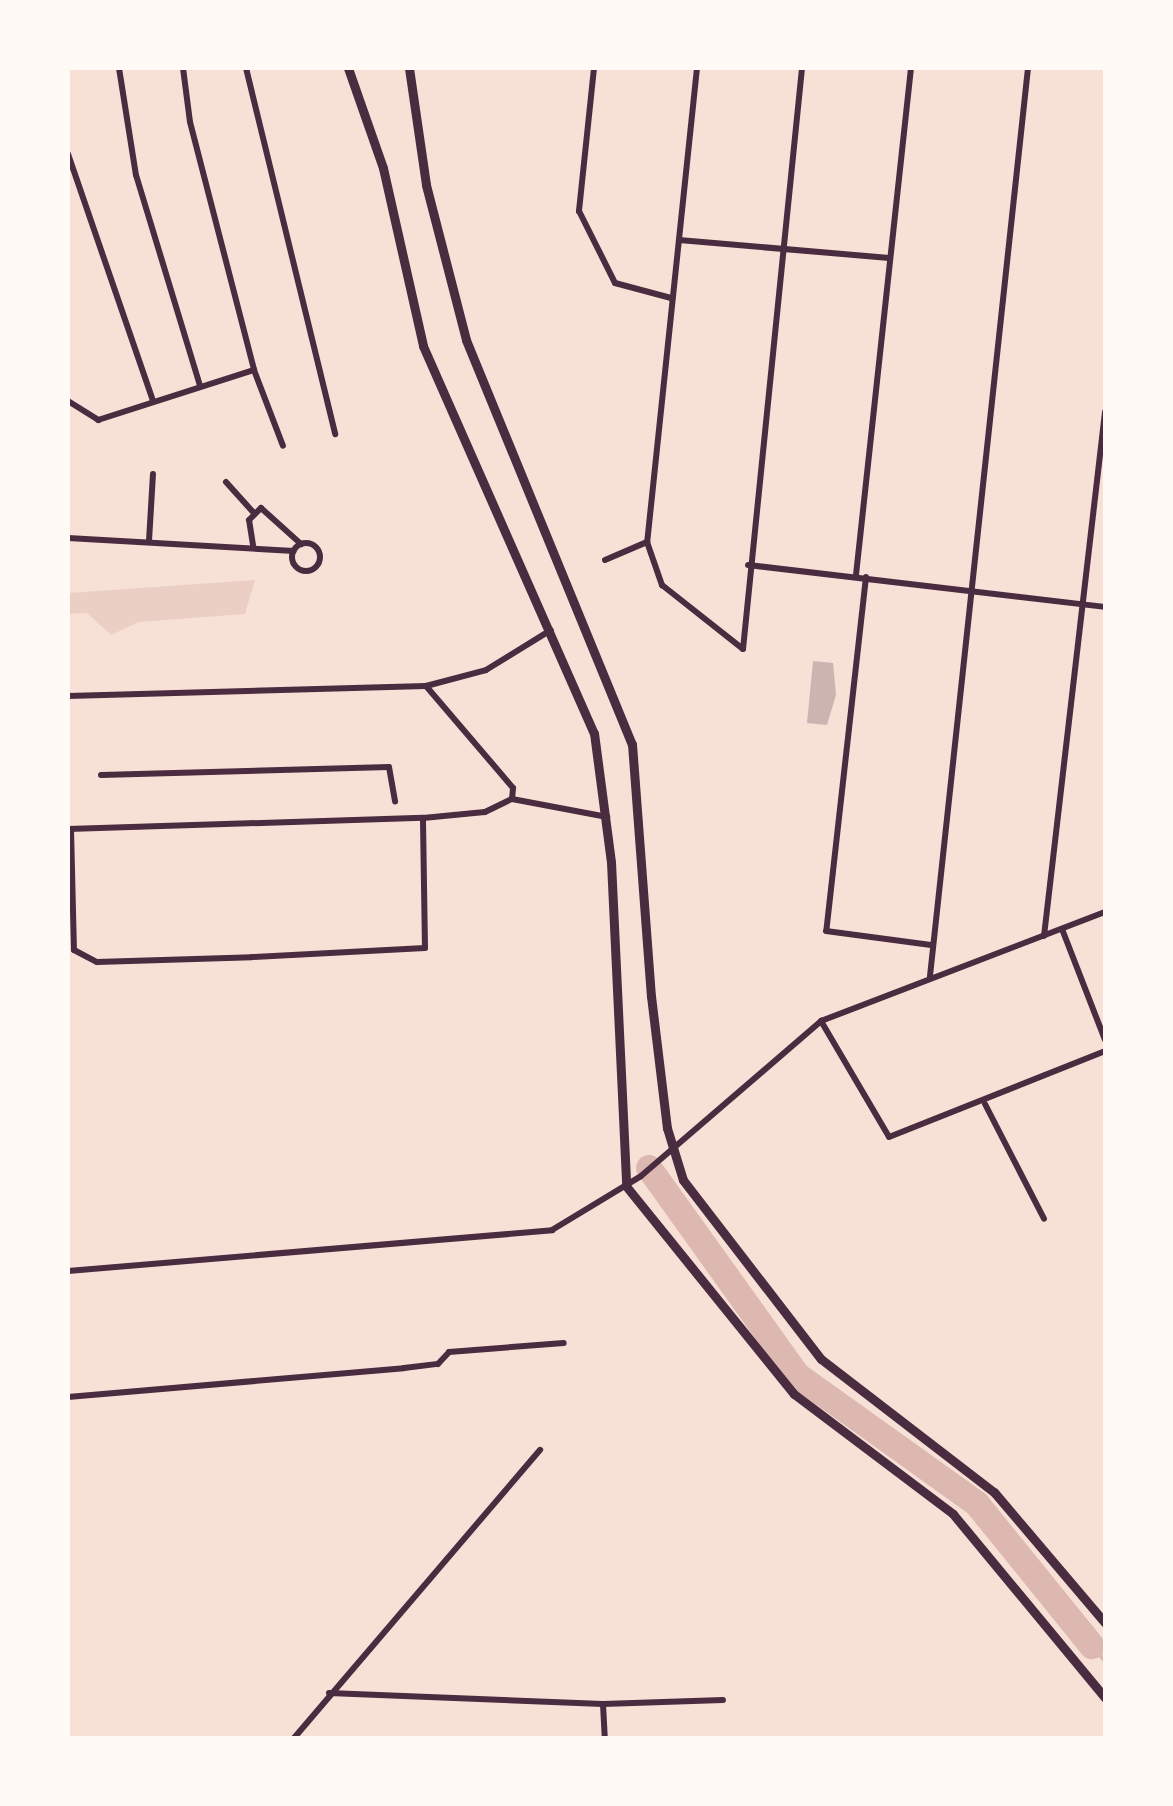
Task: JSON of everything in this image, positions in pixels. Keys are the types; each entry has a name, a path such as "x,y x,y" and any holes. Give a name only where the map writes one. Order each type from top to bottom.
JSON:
{"main road":[{"path":"348,68 383,168 423,346 552,629 594,733 607,817 626,1186 794,1394 953,1514 1105,1698"},
{"path":"409,68 426,185 466,340 632,744 651,996 683,1180 821,1359 994,1492 1105,1623"}],"street":[{"path":"119,68 136,175 200,386"},
{"path":"183,68 190,122 254,370 283,446"},
{"path":"246,68 335,434"},
{"path":"594,68 579,211 615,283 671,298"},
{"path":"697,68 647,542 662,585 743,649 748,565 802,68"},
{"path":"856,575 911,68"},
{"path":"930,976 1028,68"},
{"path":"68,154 153,401"},
{"path":"679,240 889,258"},
{"path":"68,401 98,420 254,370"},
{"path":"1044,936 1105,412"},
{"path":"149,541 153,474"},
{"path":"226,482 253,512 253,545"},
{"path":"253,512 269,510 301,544 319,552 316,567 296,567 294,551"},
{"path":"68,538 253,545 294,551"},
{"path":"605,560 647,542"},
{"path":"294,551 301,544"},
{"path":"748,565 856,575 1105,607"},
{"path":"866,577 826,931 931,945"},
{"path":"68,696 426,686 486,670 552,629"},
{"path":"426,686 513,788 512,799"},
{"path":"101,775 389,767 395,801"},
{"path":"423,818 425,948 102,962 74,950 70,829 423,818 485,812 512,799 607,817"},
{"path":"68,1271 552,1230 641,1176 821,1021 930,976 1105,912"},
{"path":"1062,929 1105,1040"},
{"path":"821,1021 889,1137 985,1104 1105,1051"},
{"path":"985,1104 1044,1219"},
{"path":"68,1397 393,1365 564,1343"},
{"path":"294,1738 329,1693 540,1450"},
{"path":"329,1693 603,1704 723,1700"},
{"path":"603,1704 605,1738"}],"shaded area":[{"path":"255,580 245,614 139,622 111,635 87,613 68,614 68,593"}],"building":[{"path":"813,661 833,663 836,695 827,725 807,723"}],"waterway":[{"path":"649,1168 797,1375 977,1504 1092,1646"},
{"path":"1092,1646 1105,1661"}]}
